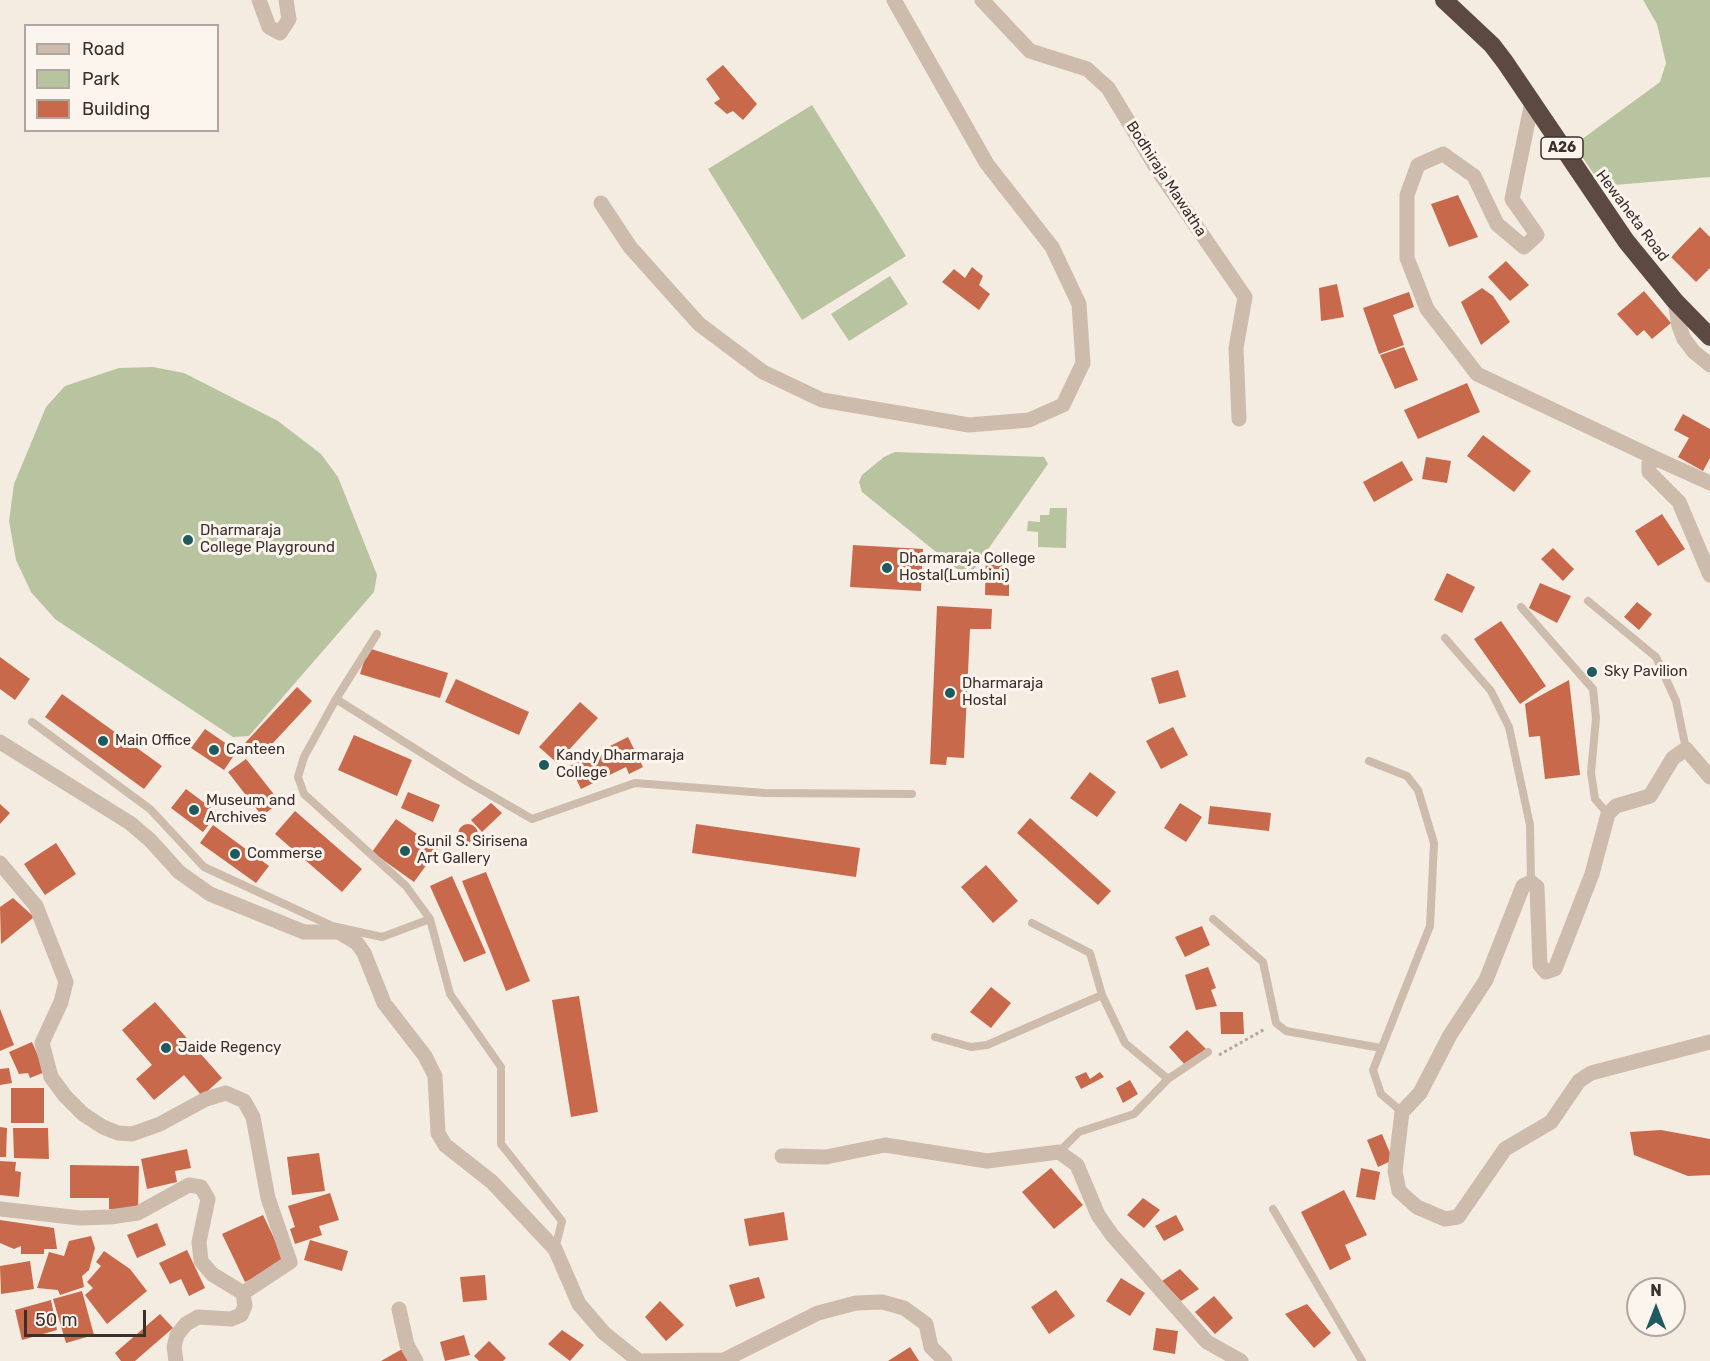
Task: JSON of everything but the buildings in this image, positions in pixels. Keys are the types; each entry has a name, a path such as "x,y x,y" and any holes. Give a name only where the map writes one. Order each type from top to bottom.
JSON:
{"highway":[{"name":"Hewaheta Road","path":"1443,0 1492,45 1600,207 1675,301 1710,337"}],"street":[{"path":"259,0 269,27 280,33 289,20 286,0"},
{"path":"601,203 630,247 699,324 763,372 822,400 969,425 1029,420 1063,405 1083,363 1079,304 1052,247 987,164 898,11 894,0"},
{"name":"Bodhiraja Mawatha","path":"982,0 1030,51 1087,69 1108,88 1159,172 1245,297 1236,348 1239,419"},
{"path":"1532,102 1512,199 1537,235 1524,247 1497,224 1474,176 1443,154 1418,165 1407,195 1407,258 1427,309 1477,374 1710,483"},
{"path":"1675,301 1679,326 1684,339 1694,352 1710,365"},
{"path":"1657,459 1649,464 1649,472 1679,502 1710,575"},
{"path":"0,742 130,823 150,840 179,872 210,894 304,932 339,932 357,943 384,1003 425,1056 435,1076 438,1133 445,1145 492,1182 555,1249 579,1304 604,1333 639,1361 724,1360 818,1313 856,1303 882,1302 904,1308 926,1324 931,1347 945,1361"},
{"path":"1710,777 1686,749 1673,758 1650,796 1616,806 1608,814 1592,874 1555,969 1546,972 1540,965 1537,887 1531,882 1523,886 1486,980 1450,1035 1420,1093 1401,1112 1395,1171 1399,1191 1417,1208 1445,1219 1458,1217 1505,1149 1551,1122 1579,1081 1591,1073 1710,1042"},
{"path":"0,862 36,906 66,982 61,1002 42,1043 51,1077 65,1096 83,1114 103,1127 118,1133 132,1134 160,1124 206,1099 226,1093 244,1101 254,1117 268,1198 290,1262 243,1293"},
{"path":"782,1156 826,1157 885,1145 987,1161 1059,1152 1077,1165 1098,1215 1112,1235 1207,1342 1241,1361"},
{"path":"0,1209 80,1218 110,1217 138,1213 189,1185 201,1187 207,1199 199,1242 201,1261 212,1274 243,1293 245,1306 241,1314 231,1319 198,1317 186,1324 177,1335 174,1347 176,1361"},
{"path":"399,1309 407,1345 416,1361"}],"lane":[{"path":"1588,601 1656,657 1676,700 1686,749"},
{"path":"1521,608 1593,689 1596,718 1591,773 1595,799 1608,814"},
{"path":"377,634 336,699 304,757 298,777 304,794 406,886 430,919 450,994 501,1066 501,1144 562,1221 555,1249"},
{"path":"1445,639 1491,691 1509,727 1530,825 1531,882"},
{"path":"336,699 468,782 532,819 635,783 765,793 912,794"},
{"path":"32,722 150,809 204,867 332,926 382,936 430,919"},
{"path":"1369,761 1407,776 1418,790 1434,843 1430,926 1373,1070 1382,1094 1401,1112"},
{"path":"1213,919 1263,962 1276,1023 1286,1031 1381,1047"},
{"path":"1032,923 1090,953 1102,995 1125,1043 1168,1079"},
{"path":"935,1037 971,1047 987,1045 1102,995"},
{"path":"1059,1152 1079,1131 1134,1114 1168,1079 1208,1052"},
{"path":"1273,1209 1362,1361"}],"path":[{"path":"1218,1056 1276,1023"}],"green space":[{"path":"1643,0 1710,0 1710,177 1602,186 1574,145 1660,82 1666,63 1657,24"},
{"path":"812,105 906,256 802,320 708,169"},
{"path":"890,276 908,304 849,341 831,314"},
{"name":"Dharmaraja College Playground","path":"153,367 184,373 278,421 321,454 338,477 377,575 374,592 249,736 233,737 55,619 31,592 16,560 9,521 14,484 46,407 65,386 119,368"},
{"path":"895,452 1044,457 1048,464 972,572 962,573 862,492 859,482 862,475 884,457"},
{"path":"1050,508 1067,508 1066,548 1038,547 1038,532 1027,531 1028,521 1040,522 1040,515 1049,515"}],"place":[{"name":"Dharmaraja College Playground","path":"188,540"},
{"name":"Dharmaraja College Hostal(Lumbini)","path":"887,568"},
{"name":"Sky Pavilion","path":"1592,672"},
{"name":"Dharmaraja Hostal","path":"950,693"},
{"name":"Main Office","path":"103,741"},
{"name":"Canteen","path":"214,750"},
{"name":"Kandy Dharmaraja College","path":"544,765"},
{"name":"Museum and Archives","path":"194,810"},
{"name":"Sunil S. Sirisena Art Gallery","path":"405,851"},
{"name":"Commerse","path":"235,854"},
{"name":"Jaide Regency","path":"166,1048"}]}
